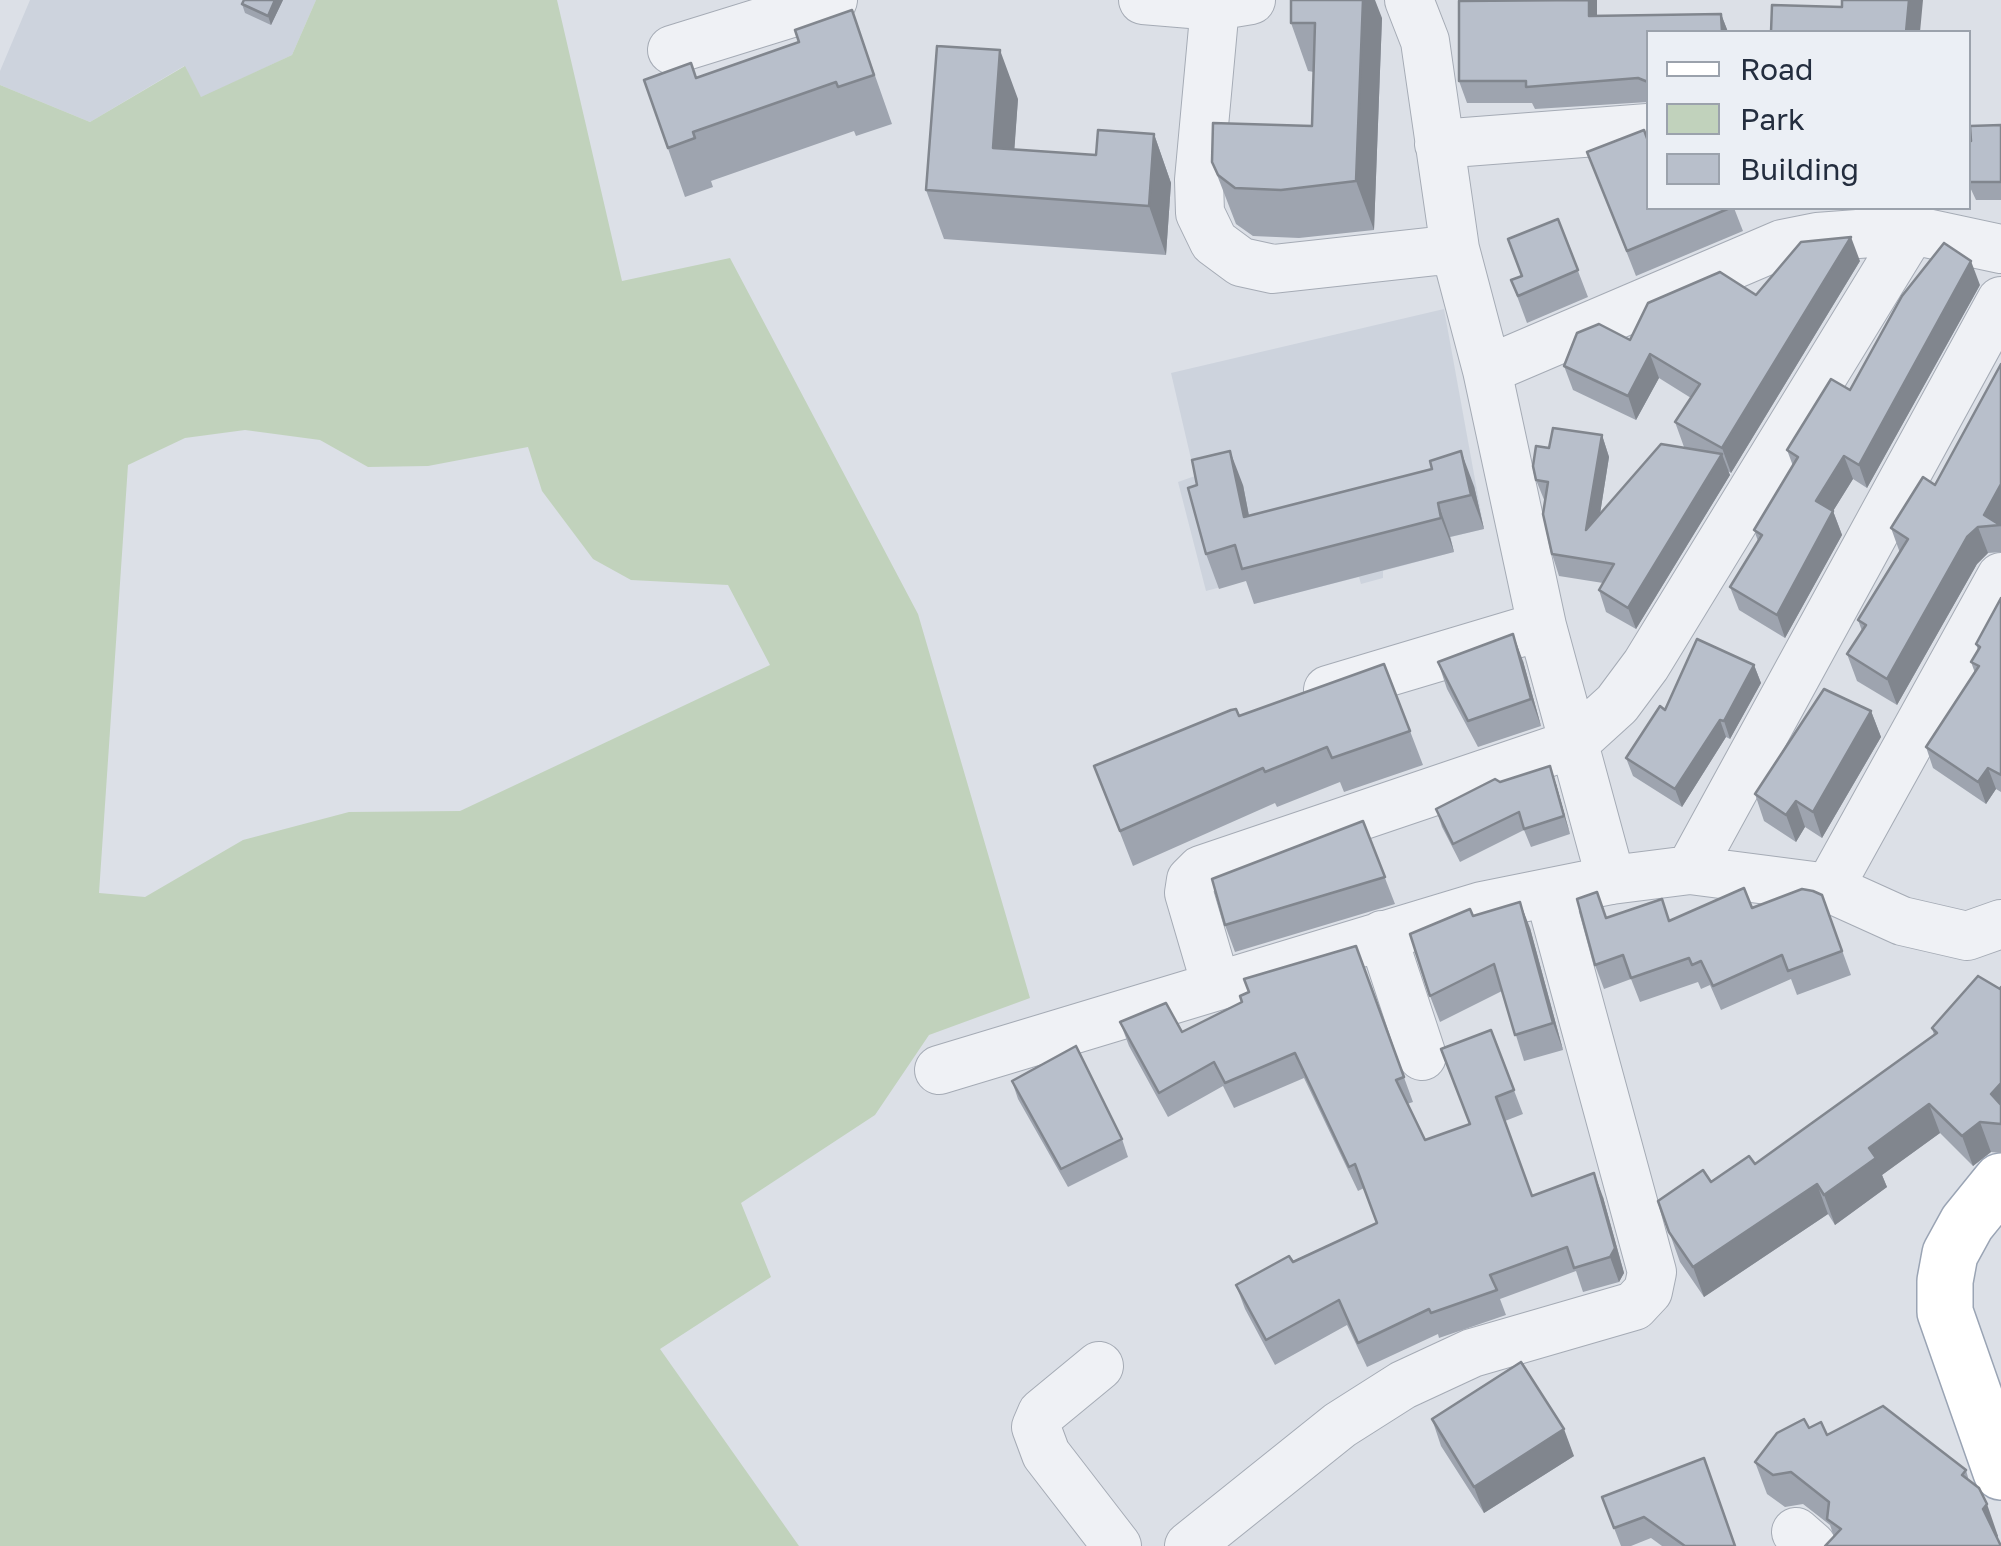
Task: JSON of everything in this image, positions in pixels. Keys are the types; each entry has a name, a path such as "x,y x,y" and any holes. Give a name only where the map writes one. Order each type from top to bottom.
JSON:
{"main road":[{"path":"2001,1181 1967,1223 1950,1254 1944,1281 1945,1312 2001,1472"}],"street":[{"path":"672,50 832,0"},
{"path":"1143,0 1233,3 1199,180 1200,213 1214,242 1241,262 1272,269 1455,249"},
{"path":"1409,0 1424,41 1455,249 1487,370 1542,626 1610,880"},
{"path":"1439,144 1646,128"},
{"path":"1487,370 1782,244 1921,223 2001,249"},
{"path":"1216,985 1189,893 1191,880 1201,870 1573,744 1618,704 1921,223"},
{"path":"1690,870 2001,300"},
{"path":"1829,888 2001,577"},
{"path":"1295,700 1542,626"},
{"path":"939,1070 1382,936 1610,880 1690,870 1829,888 1902,921 1967,936 2001,924"},
{"path":"1189,1546 1340,1425 1403,1385 1472,1353 1634,1306 1648,1291 1652,1272 1549,892"},
{"path":"1382,936 1422,1056"},
{"path":"1099,1366 1042,1413 1036,1427 1046,1454 1117,1546"}],"shaded area":[{"path":"30,0 316,0 292,55 201,98 184,66 90,122 0,85 0,71"},
{"path":"1444,309 1484,529 1451,537 1454,552 1383,571 1383,578 1361,584 1359,577 1254,604 1247,580 1206,591 1178,482 1195,476 1171,373"}],"green space":[{"path":"316,0 557,0 622,281 730,258 918,614 1030,998 929,1035 875,1115 741,1203 771,1277 660,1349 799,1546 0,1546 0,85 90,122 185,66 201,97 292,55","holes":["245,430 320,440 368,467 428,466 528,447 542,491 593,559 631,580 728,585 770,665 460,811 349,812 243,840 145,897 99,893 128,465 185,438"]}],"building":[{"path":"244,0 275,0 268,16 242,4"},
{"path":"1291,0 1363,0 1356,181 1281,190 1235,188 1218,175 1212,162 1213,123 1312,126 1315,23 1291,23"},
{"path":"1589,0 1589,16 1721,14 1722,30 1646,30 1646,81 1638,78 1526,87 1526,81 1459,81 1459,1"},
{"path":"1842,0 1909,0 1906,30 1771,30 1772,5 1842,7"},
{"path":"852,10 874,75 838,87 836,82 693,132 695,138 668,148 644,80 691,63 696,78 799,42 795,30"},
{"path":"937,46 1000,50 993,148 1096,155 1098,130 1154,134 1149,206 926,190"},
{"path":"2001,125 2001,182 1971,182 1971,126"},
{"path":"1644,130 1646,210 1725,210 1627,251 1587,152"},
{"path":"1558,219 1578,270 1518,296 1511,280 1522,276 1508,239"},
{"path":"1851,237 1722,448 1675,422 1700,384 1650,354 1628,396 1564,366 1577,333 1599,324 1630,340 1648,303 1720,272 1756,295 1801,242"},
{"path":"1944,243 1971,261 1859,465 1844,456 1816,501 1833,511 1777,615 1730,587 1762,535 1754,530 1798,457 1787,450 1831,379 1850,390 1902,296"},
{"path":"2001,364 2001,484 1984,515 2000,525 1978,527 1967,537 1887,679 1847,654 1866,625 1858,620 1908,539 1891,528 1923,477 1935,485"},
{"path":"1553,428 1602,435 1586,530 1661,444 1722,454 1628,608 1599,590 1614,564 1552,554 1543,514 1548,482 1536,480 1533,466 1536,446 1549,448"},
{"path":"1230,451 1244,517 1432,469 1430,461 1461,451 1471,495 1438,503 1441,518 1242,569 1235,545 1206,554 1188,488 1197,485 1192,460"},
{"path":"2001,598 2001,775 1988,768 1978,782 1926,747 1979,666 1971,662 1980,647 1976,644"},
{"path":"1513,634 1531,699 1468,721 1438,662"},
{"path":"1697,639 1754,665 1724,721 1720,720 1675,789 1626,758 1660,706 1665,710"},
{"path":"1384,664 1410,731 1332,758 1327,747 1265,772 1263,768 1120,831 1094,766 1231,710 1236,709 1239,716"},
{"path":"1824,689 1871,711 1813,812 1796,801 1786,815 1755,794"},
{"path":"1550,766 1564,816 1524,829 1519,812 1453,844 1436,809 1495,779 1500,782"},
{"path":"1363,821 1385,877 1225,925 1212,879"},
{"path":"1744,888 1752,908 1802,889 1822,895 1842,951 1788,971 1782,955 1713,986 1701,961 1692,965 1689,958 1631,978 1623,955 1595,965 1577,899 1597,892 1606,918 1662,899 1669,921"},
{"path":"1520,902 1553,1023 1515,1035 1494,964 1430,996 1410,934 1470,909 1473,916"},
{"path":"1356,946 1404,1077 1396,1080 1425,1140 1470,1124 1441,1049 1491,1030 1514,1090 1496,1097 1532,1196 1594,1173 1615,1248 1610,1257 1574,1268 1567,1247 1490,1275 1497,1290 1431,1313 1429,1309 1358,1343 1339,1300 1266,1340 1236,1285 1289,1256 1293,1262 1377,1223 1355,1164 1349,1167 1295,1053 1225,1083 1214,1062 1159,1093 1120,1022 1166,1003 1182,1032 1242,1002 1240,996 1249,992 1244,979"},
{"path":"1978,976 2001,987 2001,1083 1991,1094 2001,1105 2001,1124 1980,1122 1962,1136 1929,1104 1869,1148 1876,1158 1824,1195 1817,1184 1693,1267 1669,1232 1658,1201 1703,1170 1711,1182 1749,1156 1755,1164 1937,1033 1932,1028"},
{"path":"1076,1046 1122,1139 1061,1169 1012,1081"},
{"path":"1521,1362 1564,1429 1474,1487 1432,1419"},
{"path":"1883,1406 1966,1470 1962,1475 1979,1488 1987,1504 1983,1509 2001,1546 1825,1546 1841,1529 1827,1519 1829,1502 1791,1472 1773,1475 1755,1462 1777,1433 1804,1419 1809,1428 1821,1422 1827,1435"},
{"path":"1704,1458 1735,1546 1685,1546 1644,1517 1614,1528 1602,1497"}]}
